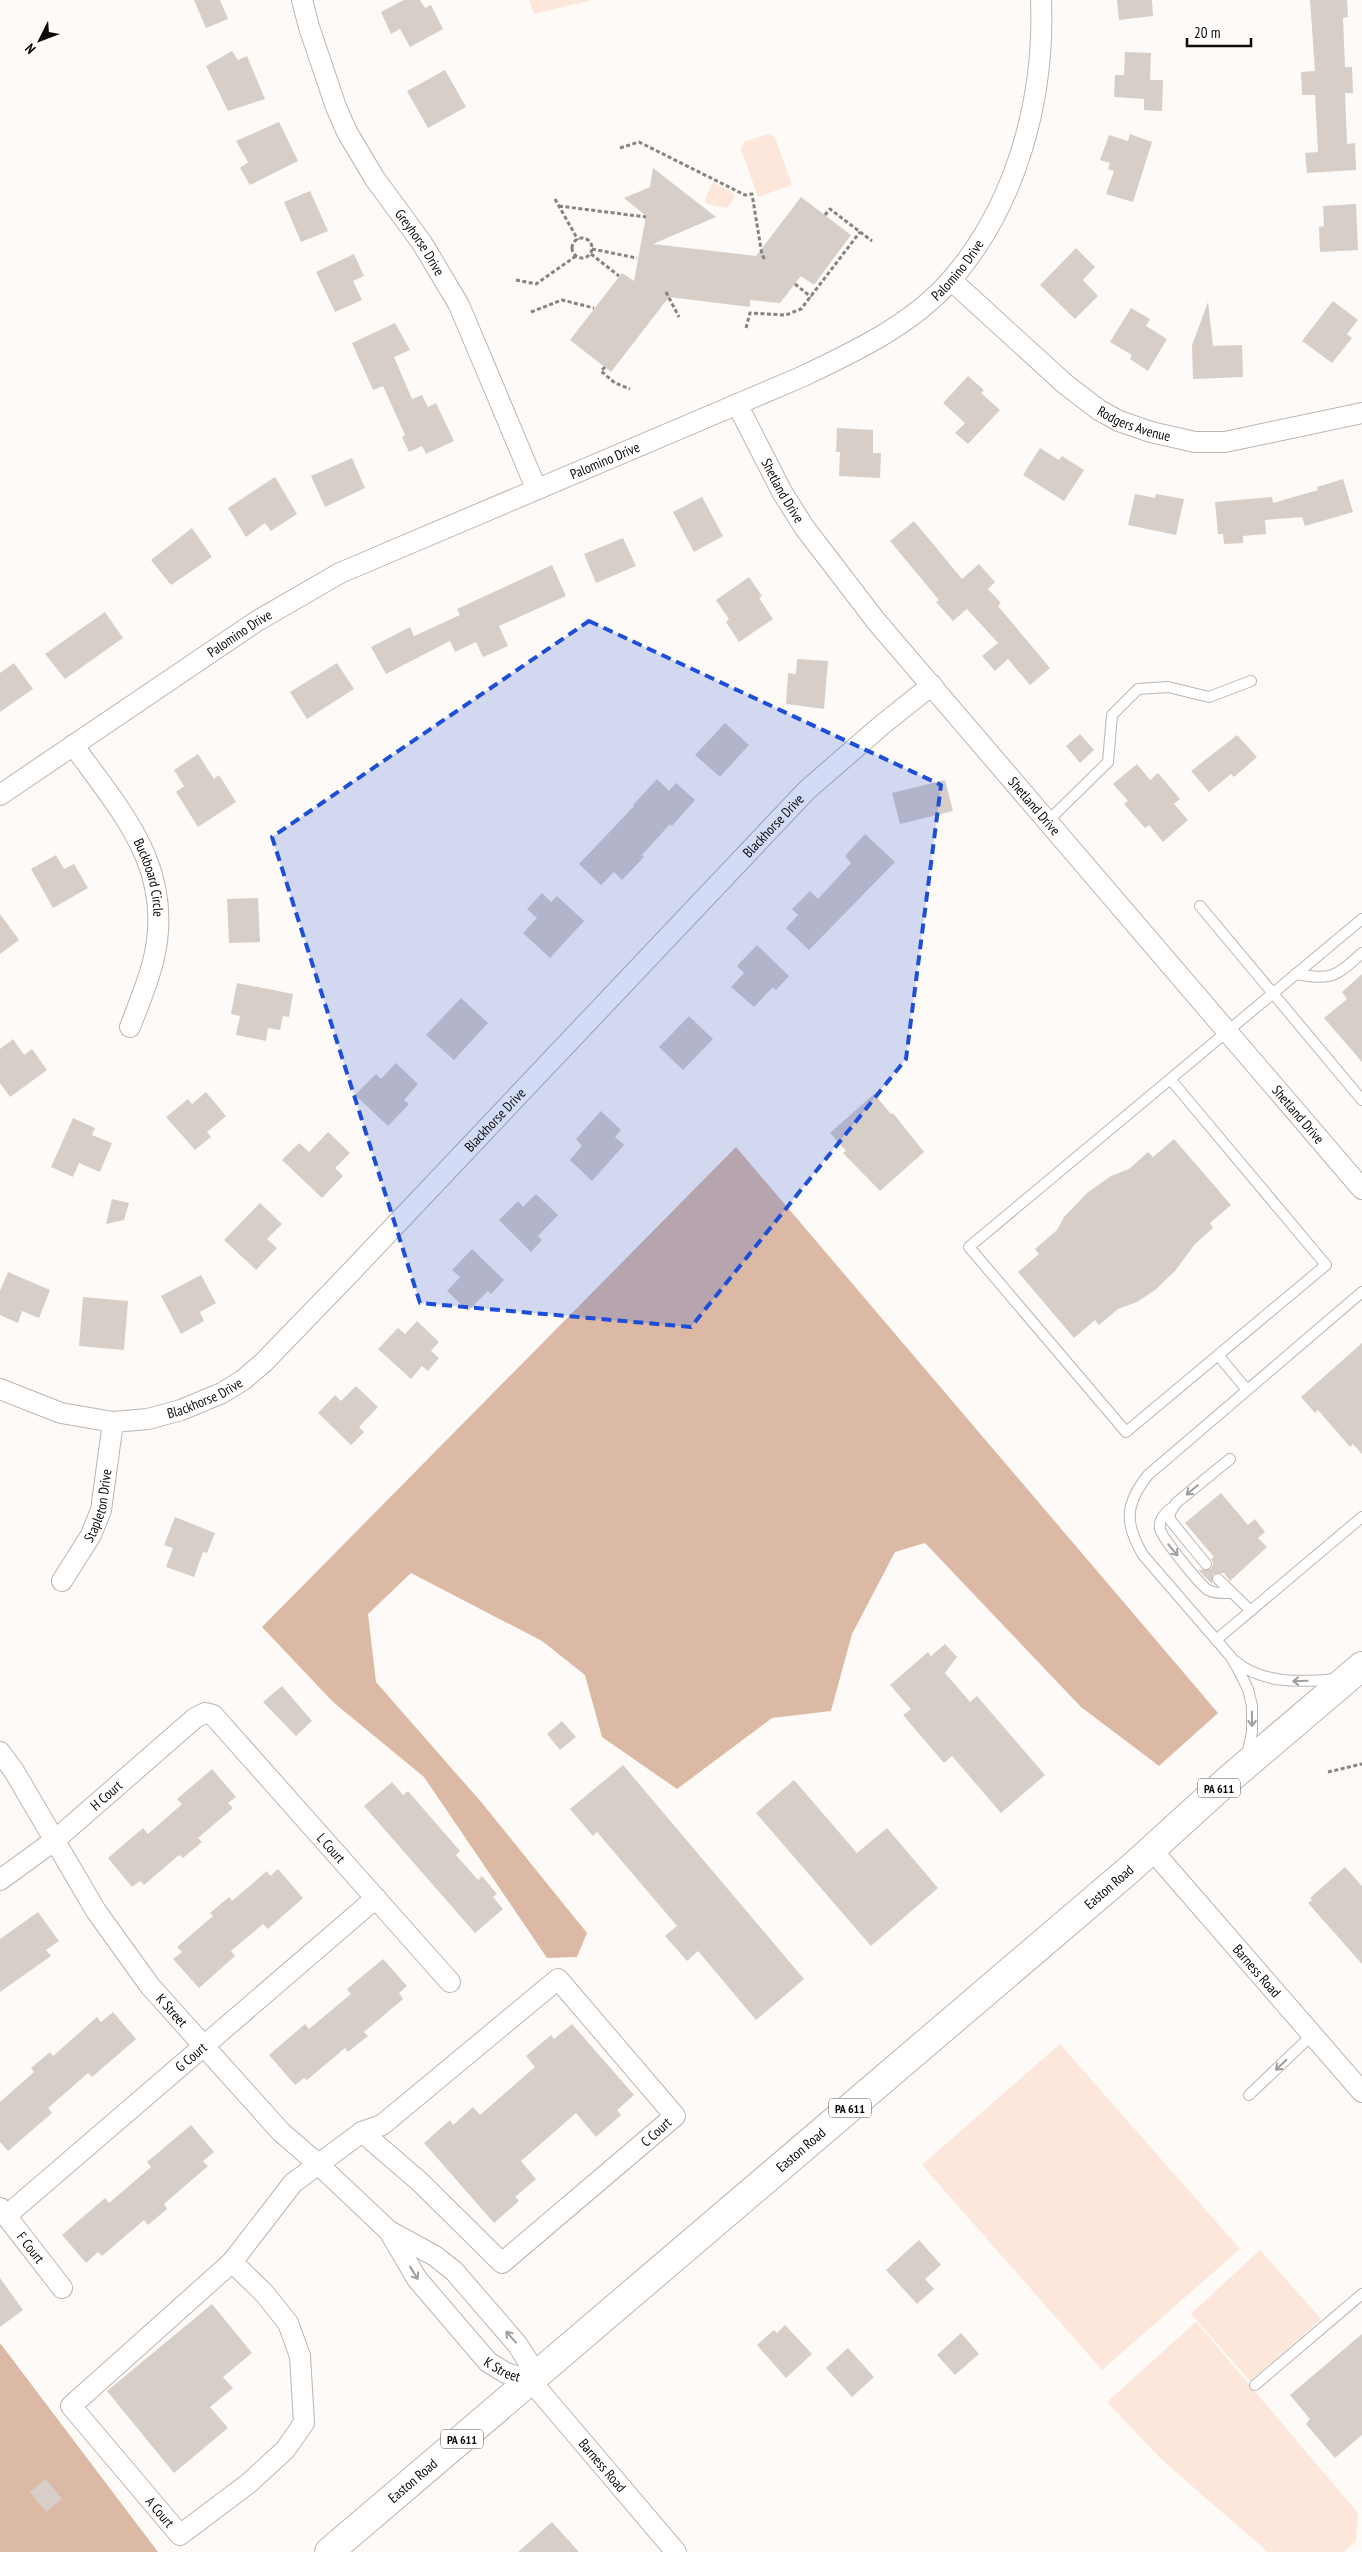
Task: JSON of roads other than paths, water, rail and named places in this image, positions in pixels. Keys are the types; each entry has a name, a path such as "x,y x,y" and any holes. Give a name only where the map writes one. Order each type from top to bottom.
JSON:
{"highway":[{"name":"Easton Road","path":"329,2552 1152,1850 1245,1766 1356,1672"}],"street":[{"name":"Greyhorse Drive","path":"302,0 308,26 347,132 375,179 422,243 459,305 536,488"},
{"name":"Palomino Drive","path":"0,795 257,621 340,573 737,404 860,349 911,315 951,280 974,249 1011,179 1025,139 1039,78 1043,36 1041,0"},
{"name":"Rodgers Avenue","path":"951,280 1065,384 1099,410 1119,421 1151,432 1195,442 1225,442 1362,413"},
{"name":"Shetland Drive","path":"737,404 782,492 804,527 876,621 1362,1189"},
{"name":"Blackhorse Drive","path":"0,1390 61,1413 113,1422 148,1419 181,1410 222,1393 263,1363 807,790 883,724 932,685"},
{"name":"Buckboard Circle","path":"73,745 141,842 154,881 158,910 158,933 148,980 130,1027"},
{"name":"Stapleton Drive","path":"62,1581 91,1535 101,1510 113,1422"},
{"name":"H Court","path":"0,1880 54,1840 195,1718 205,1713 213,1715"},
{"name":"L Court","path":"213,1715 450,1982"},
{"name":"K Street","path":"0,1752 117,1944 150,1986 281,2132 389,2231 435,2256 454,2271 517,2344 528,2361 530,2380 506,2373 488,2362 417,2279 389,2231"},
{"name":"Barness Road","path":"1152,1850 1362,2092"},
{"name":"G Court","path":"3,2212 204,2047 376,1898"},
{"name":"C Court","path":"318,2164 362,2132 382,2125 558,1979 675,2116 502,2263 420,2182 362,2132"},
{"name":"A Court","path":"232,2262 264,2293 288,2323 300,2356 304,2423 285,2450 249,2483 180,2535 71,2406 232,2262 293,2183 318,2164"},
{"name":"F Court","path":"3,2212 62,2288"},
{"name":"Barness Road","path":"530,2380 676,2552"}],"lane":[{"path":"1048,821 1108,762 1112,715 1138,689 1168,687 1209,697 1251,681"},
{"path":"1200,906 1362,1100"},
{"path":"1171,1080 1326,1264 1126,1432 969,1248 1362,919"},
{"path":"1295,974 1322,978 1337,975 1362,954"},
{"path":"1356,1672 1291,1681 1265,1677 1243,1667 1231,1657 1143,1555 1134,1539 1130,1524 1130,1504 1134,1494 1148,1475 1362,1292"},
{"path":"1218,1355 1247,1390"},
{"path":"1230,1459 1170,1509 1161,1518 1160,1524 1164,1538 1206,1588 1216,1592 1231,1593"},
{"path":"1170,1509 1169,1518 1206,1564"},
{"path":"1216,1640 1362,1517"},
{"path":"1218,1578 1251,1611"},
{"path":"1231,1657 1248,1689 1252,1706 1252,1732 1245,1766"},
{"path":"1249,2095 1312,2035"},
{"path":"1255,2385 1362,2294"}]}
